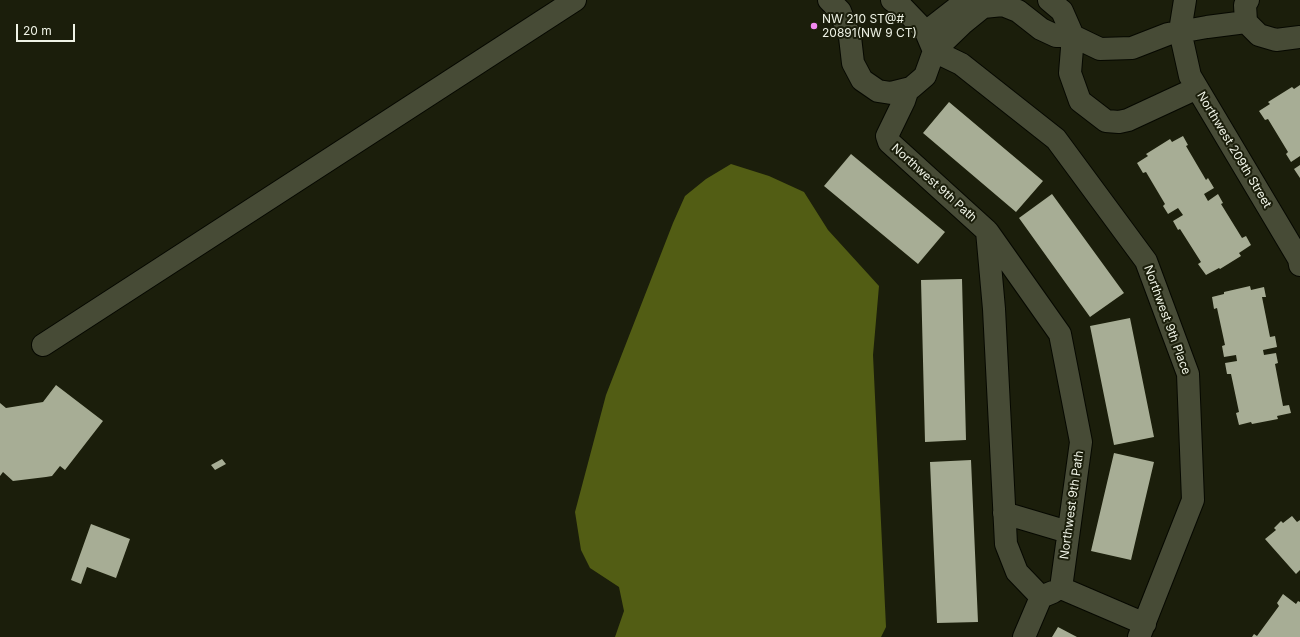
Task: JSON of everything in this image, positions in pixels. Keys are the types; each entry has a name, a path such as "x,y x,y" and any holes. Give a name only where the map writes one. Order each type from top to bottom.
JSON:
{"street":[{"path":"43,345 575,0"},
{"path":"829,0 840,11 850,38 853,64 862,80 878,91 890,93 911,88 925,76 930,41 967,0"},
{"name":"Northwest 9th Place","path":"892,0 902,8 930,41 1056,139 1146,261 1188,374 1193,500 1142,631"},
{"path":"1049,0 1062,11 1073,36 1070,73 1080,101 1106,121 1119,122 1128,120 1197,88"},
{"name":"Northwest 209th Street","path":"1185,0 1180,31 1190,76 1294,252 1300,265"},
{"path":"1248,0 1246,5 1246,22 1259,35 1276,40 1300,37"},
{"path":"930,41 962,24 983,7 1003,5 1018,11 1041,29 1051,34 1056,36 1073,36 1100,49 1132,48 1180,31 1246,22"},
{"name":"Northwest 9th Path","path":"908,89 904,101 886,136 889,142 987,231 1060,334 1081,442 1061,588"},
{"name":"Northwest 9th Path","path":"987,231 994,309 1006,544 1017,572 1041,597"},
{"path":"1004,513 1068,532"},
{"path":"1024,637 1041,597 1061,588 1142,631"}],"shaded area":[{"path":"731,164 769,176 804,192 828,230 879,286 873,355 886,627 881,637 615,637 624,611 619,587 590,568 581,550 575,512 606,395 685,196 706,179"}],"building":[{"path":"1300,85 1300,156 1291,162 1286,154 1288,152 1268,119 1265,120 1259,111 1270,104 1268,102 1292,87 1294,89"},
{"path":"949,102 1043,181 1016,212 923,133"},
{"path":"1183,136 1188,145 1186,146 1206,180 1208,178 1214,188 1204,194 1208,201 1218,194 1223,203 1221,204 1242,238 1246,236 1251,245 1239,253 1241,256 1220,269 1219,268 1206,275 1198,264 1201,262 1180,229 1178,230 1173,221 1183,215 1178,208 1168,214 1163,206 1165,204 1146,172 1143,173 1137,163 1148,156 1146,154 1170,139 1172,142"},
{"path":"851,154 945,232 918,264 824,186"},
{"path":"1300,165 1300,178 1294,169"},
{"path":"1052,194 1124,293 1090,317 1019,218"},
{"path":"962,279 966,440 925,442 921,280"},
{"path":"1250,286 1251,290 1264,287 1266,297 1262,297 1270,337 1275,336 1277,347 1263,350 1264,355 1276,353 1278,363 1275,364 1283,406 1289,405 1291,413 1277,416 1278,419 1239,425 1236,413 1239,412 1231,374 1227,374 1225,363 1237,361 1236,355 1224,357 1222,346 1225,345 1217,308 1214,309 1212,297 1224,294 1224,292"},
{"path":"1130,318 1154,437 1114,445 1090,326"},
{"path":"56,385 103,421 65,470 60,466 52,476 13,481 3,472 0,476 0,403 6,408 43,402"},
{"path":"1114,453 1154,462 1131,560 1091,551"},
{"path":"222,459 226,464 215,470 211,465"},
{"path":"971,460 978,622 937,623 930,462"},
{"path":"1292,516 1297,522 1300,520 1300,570 1296,574 1265,539 1276,530 1274,528 1281,521 1283,523"},
{"path":"91,524 130,539 116,578 87,567 81,584 71,580"},
{"path":"1283,594 1296,604 1298,601 1300,602 1300,637 1252,637 1254,634 1257,636 1279,606 1277,603"},
{"path":"1058,627 1077,637 1052,637"}],"place":[{"name":"NW 210 ST@# 20891(NW 9 CT)","path":"814,26"}]}
